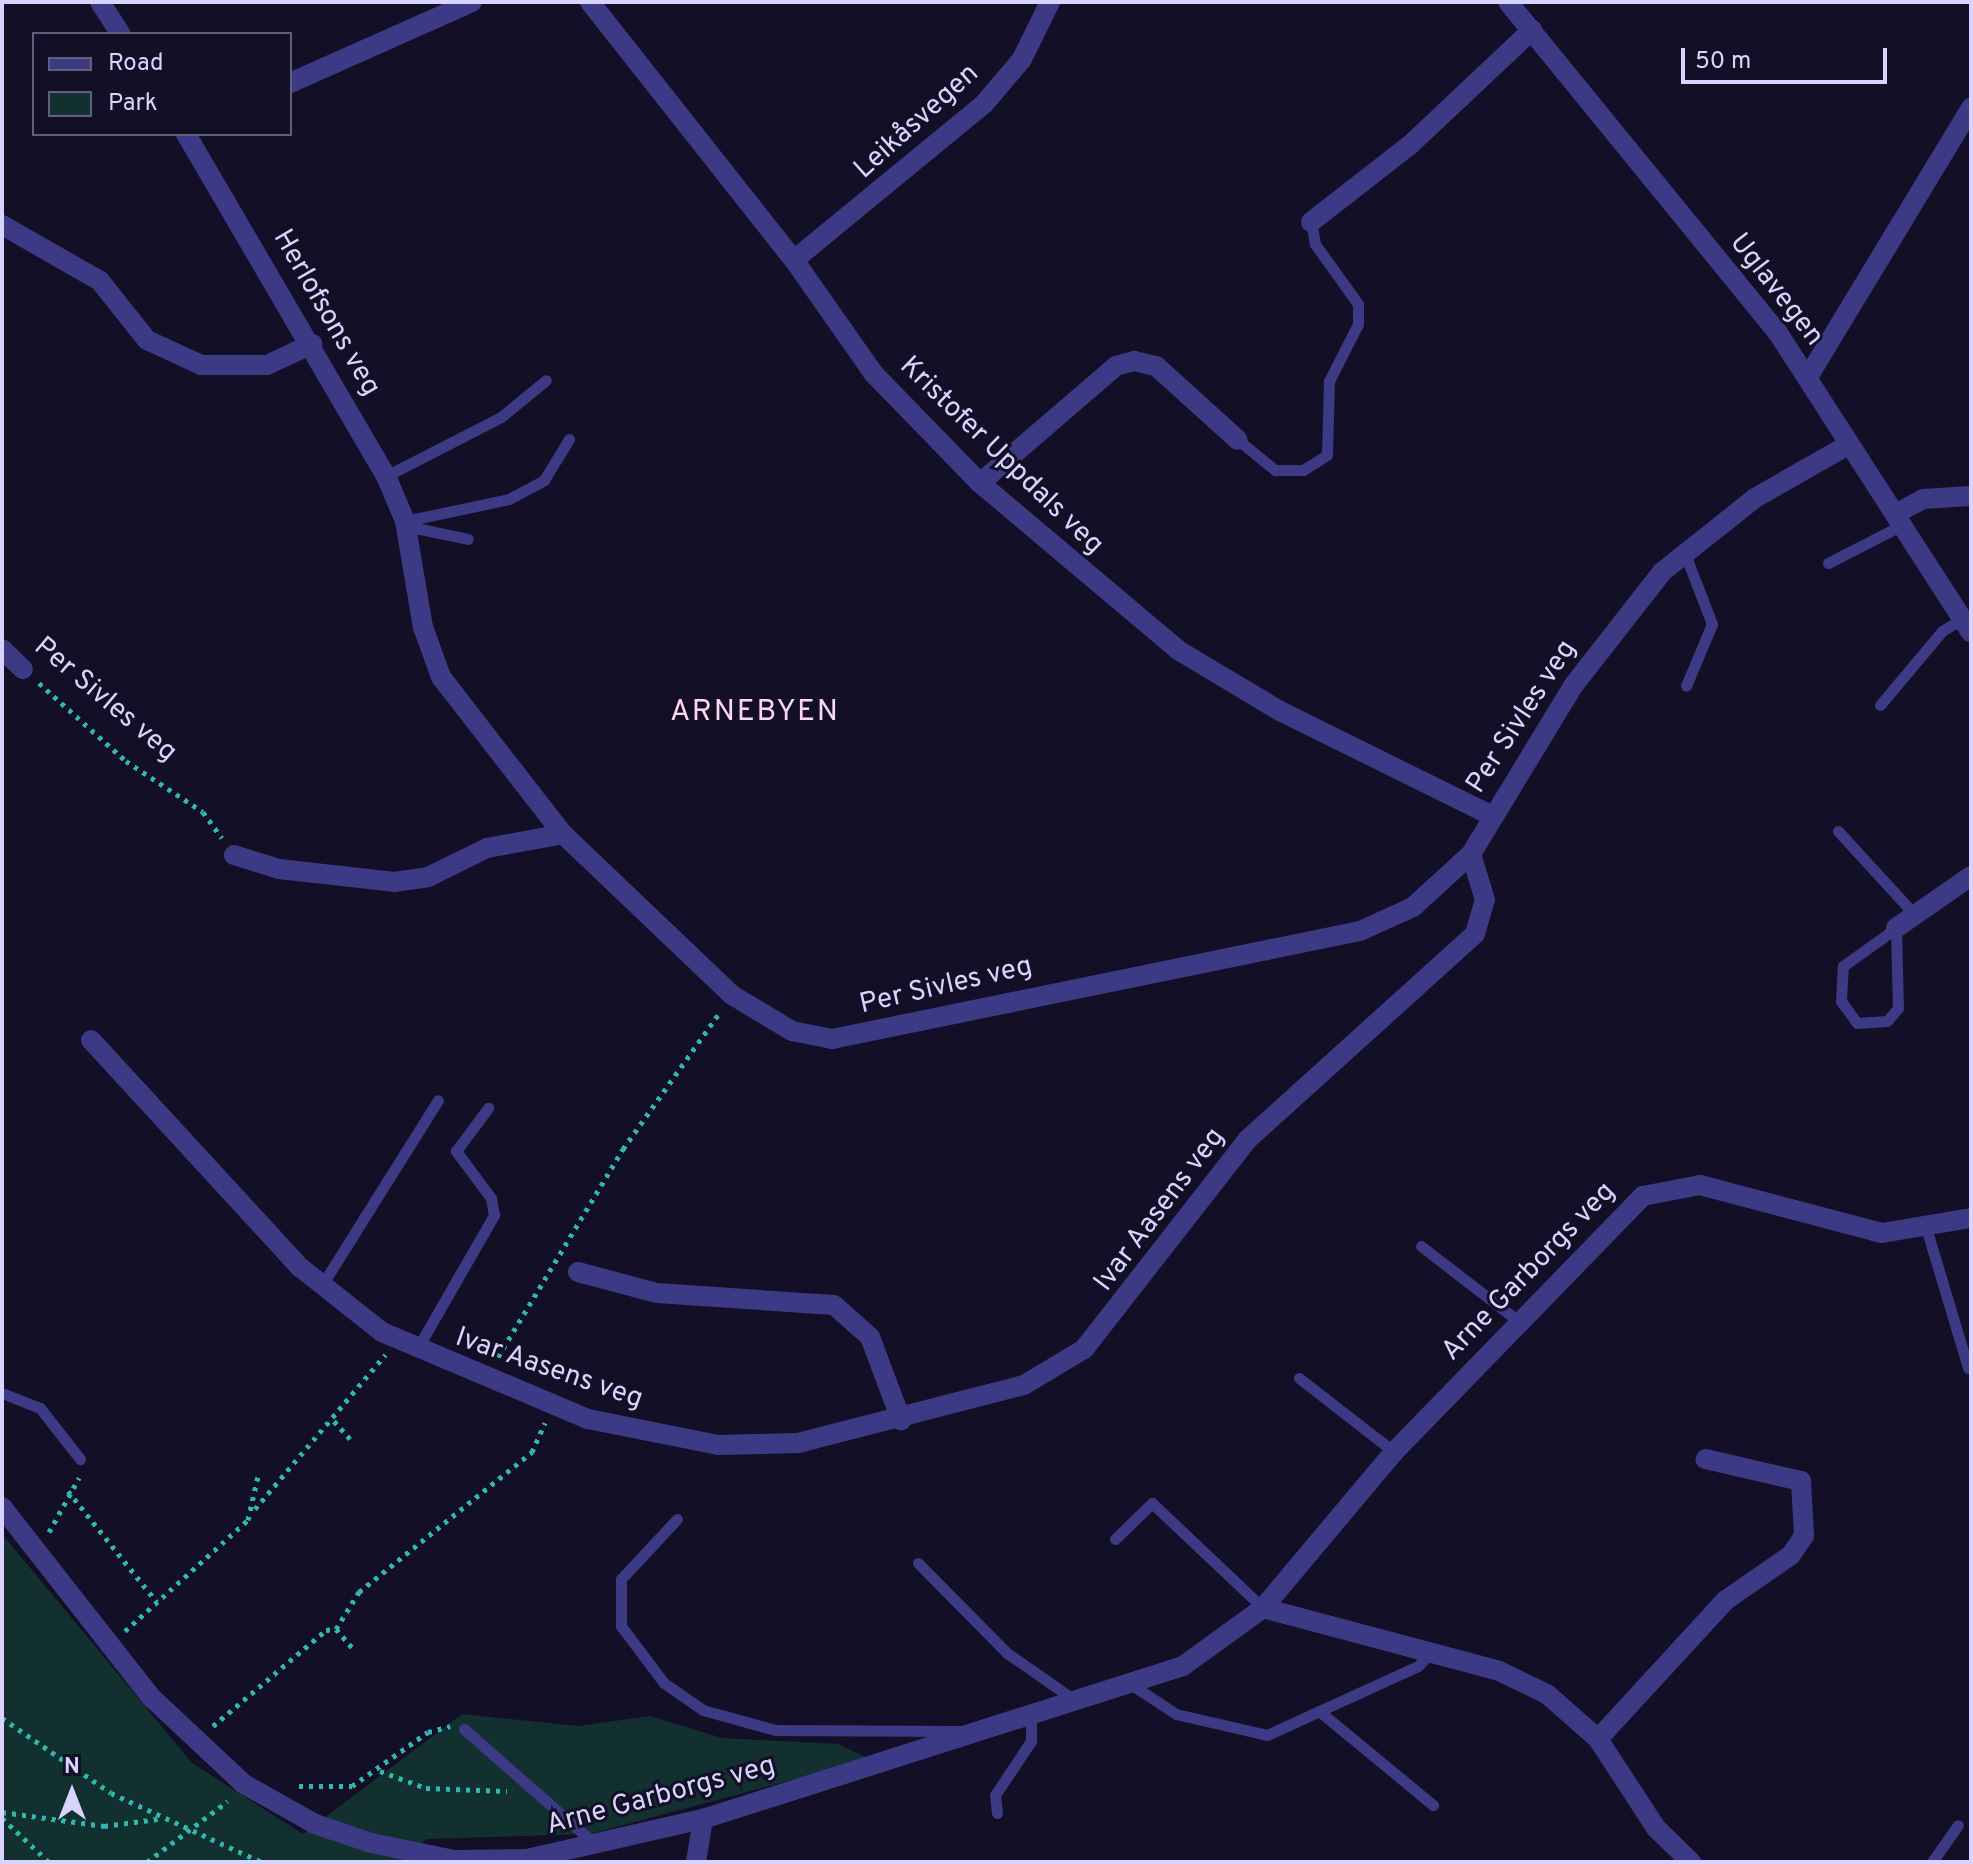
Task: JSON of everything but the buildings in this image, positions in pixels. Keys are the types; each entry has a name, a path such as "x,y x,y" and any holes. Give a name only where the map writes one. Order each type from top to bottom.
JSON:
{"street":[{"path":"100,2 120,32"},
{"path":"292,82 472,2"},
{"name":"Kristofer Uppdals veg","path":"590,2 794,260 873,373 980,483 1178,650 1280,711 1492,816"},
{"name":"Leikåsvegen","path":"794,260 984,104 1022,59 1050,2"},
{"name":"Uglavegen","path":"1508,2 1808,377 1848,445 1967,625"},
{"path":"1311,222 1410,145 1532,30"},
{"path":"1808,377 1971,108"},
{"name":"Herlofsons veg","path":"187,136 312,344 386,476 405,524 423,627 441,677 563,834"},
{"path":"2,225 100,281 147,340 201,365 267,365 312,344"},
{"path":"980,483 1116,366 1134,361 1156,366 1238,440"},
{"name":"Per Sivles veg","path":"563,834 732,995 792,1031 854,1037 1360,931 1413,907 1471,854 1492,816 1619,621 1685,554 1755,498 1848,445"},
{"path":"1898,520 1923,499 1971,496"},
{"name":"Per Sivles veg","path":"2,649 23,669"},
{"path":"234,855 279,869 394,882 428,877 487,848 563,834"},
{"name":"Ivar Aasens veg","path":"91,1040 228,1194 322,1285 396,1340 485,1380 552,1405 718,1445 798,1443 901,1420 1024,1385 1096,1339 1247,1140 1475,934 1485,900 1471,854"},
{"path":"1896,928 1971,876"},
{"name":"Arne Garborgs veg","path":"2,1507 109,1645 193,1742 244,1784 315,1824 415,1855 481,1862 572,1857 597,1846 703,1819 1031,1719 1183,1666 1263,1608 1394,1452 1611,1221 1643,1196 1671,1187 1739,1192 1850,1229 1927,1231 1971,1218"},
{"path":"578,1272 657,1293 834,1305 870,1337 901,1420"},
{"path":"1598,1739 1726,1600 1791,1555 1804,1536 1801,1481 1705,1459"},
{"path":"1263,1608 1499,1671 1547,1694 1598,1739 1656,1828 1691,1862"},
{"path":"696,1862 703,1819"}],"lane":[{"path":"1238,440 1275,470 1303,470 1327,455 1329,381 1358,324 1358,304 1315,244 1311,222"},
{"path":"386,476 501,417 546,380"},
{"path":"405,524 509,499 544,480 569,439"},
{"path":"1828,563 1898,520"},
{"path":"405,524 468,539"},
{"path":"1685,554 1712,624 1686,686"},
{"path":"1880,705 1942,631 1967,625"},
{"path":"1838,831 1915,915"},
{"path":"1896,928 1898,1008 1887,1021 1857,1023 1841,1001 1843,966 1896,928"},
{"path":"322,1285 438,1100"},
{"name":"Ivar Aasens veg","path":"416,1351 494,1215 491,1198 456,1151 488,1108"},
{"path":"1927,1231 1968,1368"},
{"path":"1421,1246 1518,1321"},
{"path":"1299,1378 1394,1452"},
{"path":"2,1393 40,1408 80,1459"},
{"path":"1115,1539 1152,1503 1263,1608"},
{"name":"Arne Garborgs veg","path":"677,1519 621,1579 621,1626 664,1683 703,1710 775,1730 989,1731"},
{"path":"918,1563 1007,1653 1077,1704"},
{"path":"1132,1685 1176,1714 1267,1735 1429,1654"},
{"path":"1319,1711 1433,1805"},
{"path":"997,1813 995,1795 1031,1741 1031,1719"},
{"path":"464,1729 536,1788 597,1846"},
{"path":"1932,1862 1958,1825"}],"path":[{"name":"Per Sivles veg","path":"23,669 126,761 203,812 234,855"},
{"path":"485,1380 623,1149 732,995"},
{"path":"109,1645 254,1510 334,1421 396,1340"},
{"path":"193,1742 336,1629 359,1592 532,1452 552,1405"},
{"path":"334,1421 350,1439"},
{"path":"38,1554 68,1491 82,1474 80,1459"},
{"path":"254,1510 258,1476"},
{"path":"68,1491 157,1602"},
{"path":"336,1629 354,1650"},
{"path":"2,1718 159,1818 262,1862"},
{"path":"289,1786 352,1786 380,1771 443,1725 464,1729"},
{"path":"380,1771 426,1788 536,1788"},
{"path":"147,1862 195,1833 244,1784"},
{"path":"2,1815 104,1826 159,1818"},
{"path":"2,1815 49,1862"}],"green space":[{"path":"2,1534 192,1763 303,1834 462,1714 578,1726 650,1716 722,1738 838,1744 870,1759 590,1834 426,1839 405,1862 2,1862"}],"district":[{"name":"ARNEBYEN","path":"755,713"}]}
